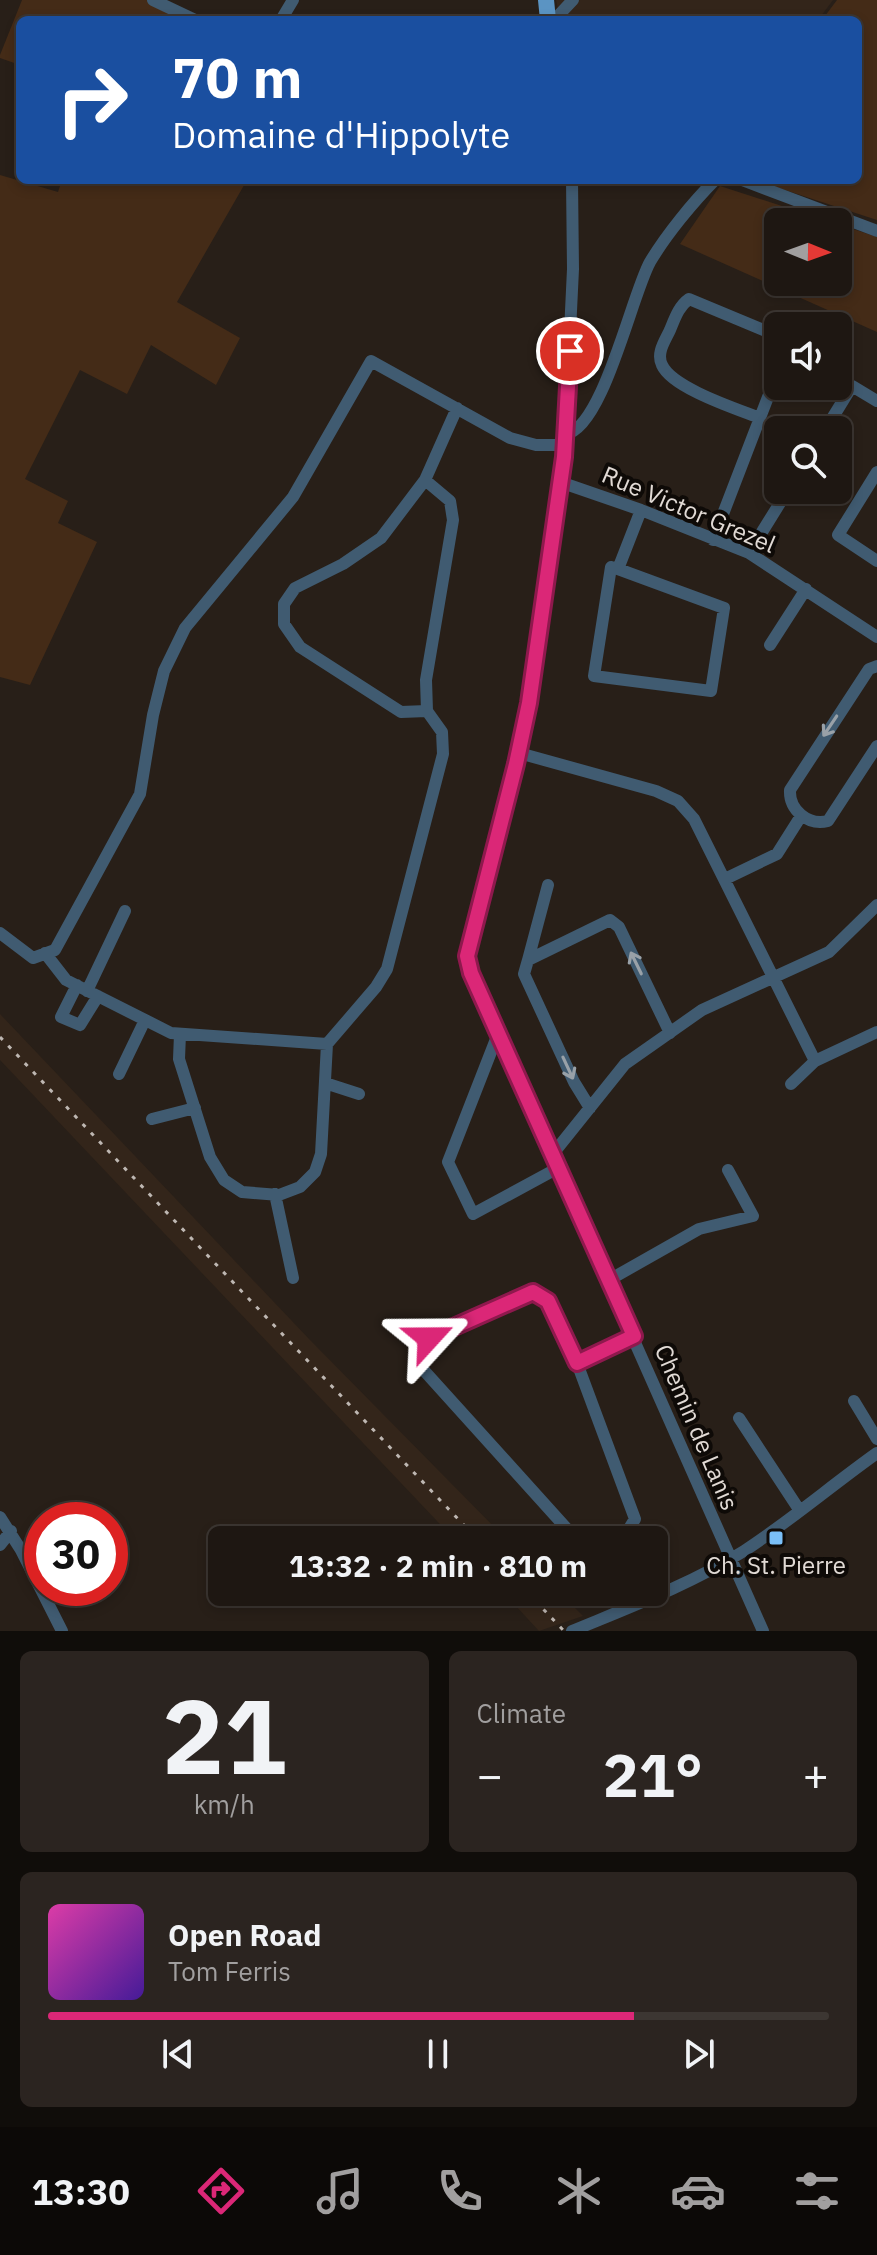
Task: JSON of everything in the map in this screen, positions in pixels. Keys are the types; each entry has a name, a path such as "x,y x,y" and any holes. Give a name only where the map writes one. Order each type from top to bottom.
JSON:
{"street":[{"path":"153,0 187,16"},
{"path":"558,16 573,0"},
{"name":"Chemin de Lanis","path":"572,184 573,269 566,439 529,703 467,956 471,973 763,1631"},
{"path":"0,933 33,958 55,950 140,794 164,671 185,628 293,497 371,361 510,438 527,444 566,439 580,426 605,382 641,280 652,260 712,184"},
{"path":"753,184 877,231"},
{"path":"760,418 718,402 670,377 661,364 660,352 682,304 689,299 764,330"},
{"path":"834,416 852,386 877,401"},
{"path":"713,540 767,400"},
{"path":"427,711 401,712 300,647 284,624 284,604 295,588 343,564 381,538 425,480 457,408"},
{"path":"877,472 838,535 877,561"},
{"path":"180,1034 179,1059 210,1157 224,1180 242,1192 275,1194 300,1187 315,1172 321,1154 327,1044 376,987 387,969 443,754 442,732 427,711 426,680 442,602 453,520 450,501 425,480"},
{"name":"Rue Victor Grezel","path":"560,482 749,553 877,637"},
{"path":"749,553 779,504"},
{"path":"618,569 641,510"},
{"path":"611,567 618,569 724,608 711,691 594,676 611,567"},
{"path":"770,645 806,589"},
{"path":"877,666 869,669 790,790 789,799 801,816 821,823 828,821 877,746"},
{"path":"519,753 656,791 678,801 694,819 815,1061"},
{"path":"725,879 777,854 801,816"},
{"path":"548,885 524,974 574,1082 590,1108"},
{"path":"552,1155 625,1064 702,1010 829,952 877,905"},
{"path":"87,991 125,911"},
{"path":"528,960 610,920 619,927 670,1033"},
{"path":"45,953 66,980 171,1033 327,1044"},
{"path":"119,1074 145,1020"},
{"path":"791,1084 815,1061 877,1032"},
{"path":"498,1034 448,1162 473,1214 558,1168"},
{"path":"325,1083 359,1094"},
{"path":"152,1119 195,1108"},
{"path":"609,1280 699,1229 753,1216 728,1170"},
{"path":"275,1194 293,1278"},
{"path":"564,1526 419,1365 421,1350 429,1338 533,1292 548,1301 577,1363 635,1519 631,1526"},
{"path":"577,1363 634,1336"},
{"path":"854,1401 877,1439"},
{"path":"739,1418 800,1511"},
{"path":"576,1629 730,1559 877,1453"},
{"path":"0,1517 11,1531 62,1631"},
{"path":"0,1545 11,1531"}],"shaded area":[{"path":"22,0 153,0 187,16 16,16 16,64 0,58"},
{"path":"556,0 833,0 821,16 559,16"},
{"path":"837,0 877,0 877,220 852,212 852,208 840,208 766,184 862,184 862,16 825,16"},
{"path":"0,175 16,180 16,184 31,184 58,192 61,184 245,184 177,302 240,338 216,385 151,345 127,394 80,370 25,479 68,501 58,523 97,542 30,685 0,677"},
{"path":"720,186 788,208 764,208 764,282 680,244"},
{"path":"852,229 877,237 877,332 852,321 852,312 832,312 796,296 852,296"},
{"path":"0,1014 310,1340 493,1526 442,1526 0,1060"},
{"path":"516,1606 573,1606 583,1616 539,1631"}],"railway":[{"path":"0,1037 465,1526"},
{"path":"540,1606 564,1631"}],"place":[{"name":"Ch. St. Pierre","path":"776,1538"}],"route":[{"path":"429,1338 533,1292 548,1301 577,1363 634,1336 471,973 467,956 529,703 564,457 570,351"}]}
